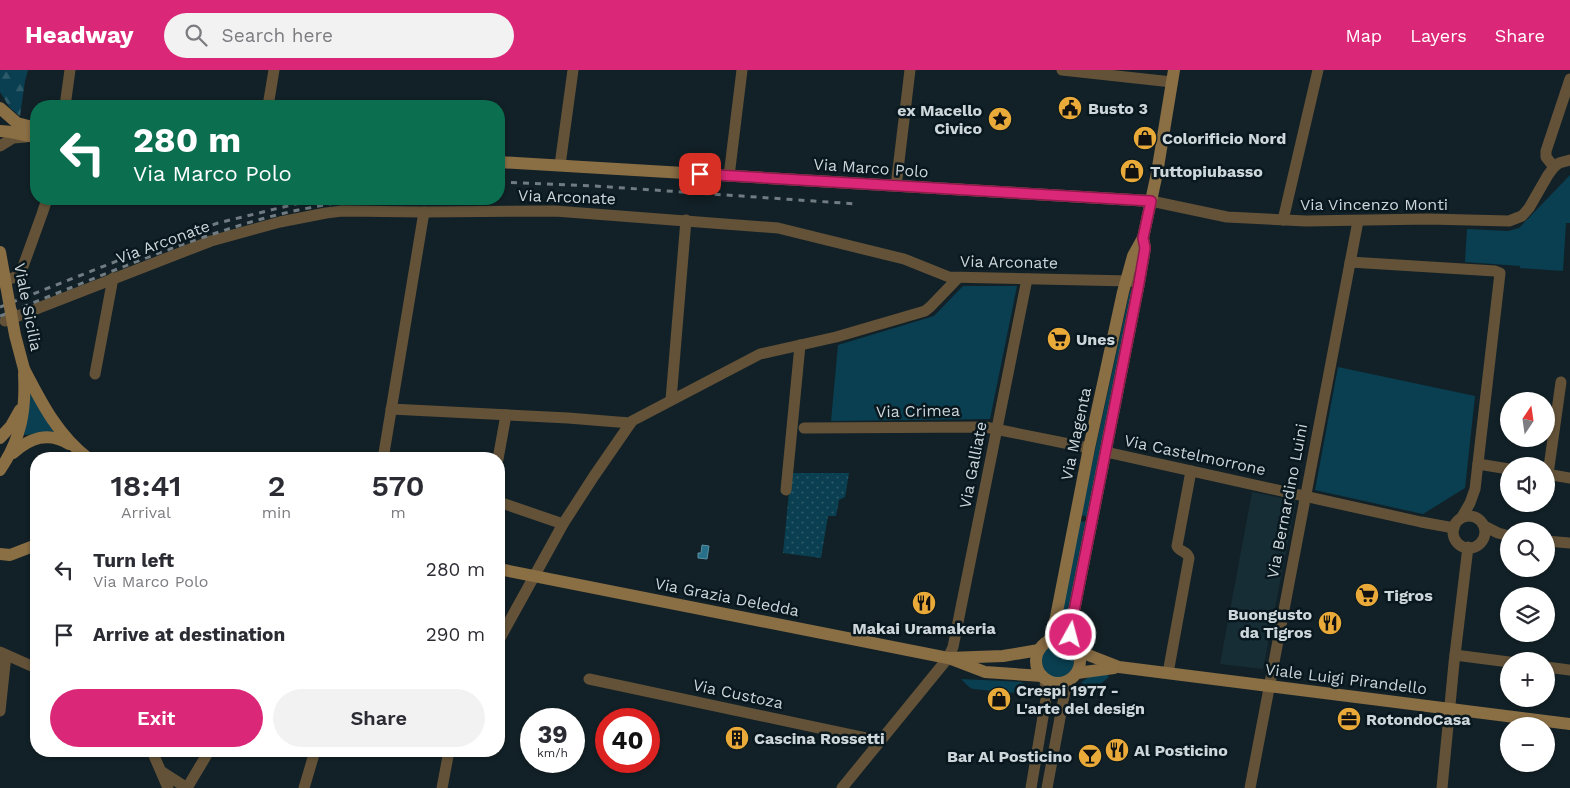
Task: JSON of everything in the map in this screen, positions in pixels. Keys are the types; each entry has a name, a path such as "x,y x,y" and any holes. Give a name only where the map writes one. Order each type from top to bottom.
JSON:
{"street":[{"path":"67,100 70,70"},
{"path":"269,100 274,70"},
{"path":"560,166 573,70"},
{"path":"728,176 742,70"},
{"path":"896,186 910,70"},
{"path":"1062,70 1173,76"},
{"path":"1283,220 1318,70"},
{"name":"Via Magenta","path":"1050,640 1056,618 1089,448 1126,281 1133,256 1143,238 1173,76"},
{"path":"1570,79 1546,151 1546,156 1554,167 1559,163 1570,160"},
{"path":"0,108 30,131"},
{"path":"0,131 30,134"},
{"path":"0,146 13,138 30,135"},
{"name":"Via Marco Polo","path":"505,162 1151,201"},
{"name":"Via Vincenzo Monti","path":"1151,201 1227,217 1283,220 1514,220 1522,216 1529,208 1554,167"},
{"path":"4,281 15,277 21,272 45,205"},
{"name":"Via Arconate","path":"5,321 211,241 280,222 342,212 557,211 783,228 904,259 944,276 958,278 1126,281 1139,283"},
{"path":"384,452 424,212"},
{"path":"671,400 686,220"},
{"name":"Via Bernardino Luini","path":"1250,788 1358,221"},
{"name":"Via Magenta","path":"1075,647 1072,621 1139,283 1145,248 1143,238"},
{"name":"Viale Sicilia","path":"0,252 15,335 24,369"},
{"path":"1350,262 1495,270 1500,273 1475,489 1470,503 1454,528 1454,534 1458,543 1468,547 1478,544 1484,536 1484,526"},
{"path":"95,374 113,278"},
{"path":"505,629 563,524 630,423 756,356 836,337 925,311 958,278"},
{"name":"Via Galliate","path":"948,658 954,644 1027,279"},
{"path":"786,490 800,345"},
{"path":"0,470 20,426 24,404 24,369"},
{"path":"24,369 48,414 81,452"},
{"path":"1550,457 1561,382"},
{"path":"0,438 11,426 24,404"},
{"path":"391,409 630,423"},
{"path":"499,452 506,415"},
{"name":"Via Crimea","path":"804,428 979,427 1089,448"},
{"path":"5,456 27,442 46,437 59,439 76,448"},
{"name":"Via Castelmorrone","path":"1106,452 1454,528"},
{"path":"1478,464 1500,467"},
{"path":"1168,674 1189,558 1187,553 1180,550 1177,546 1191,471"},
{"path":"1555,475 1570,478"},
{"path":"505,504 563,524"},
{"path":"1462,517 1472,516 1477,518 1484,526 1500,534"},
{"path":"1555,542 1570,543"},
{"path":"3,556 30,547"},
{"path":"1442,788 1468,547"},
{"name":"Via Grazia Deledda","path":"505,570 948,658 985,672 1043,677"},
{"path":"1031,788 1046,699 1043,677 1036,666 1036,658 1038,650 1044,644 1050,640 1060,639 1075,647 1080,661 1065,691 1047,788"},
{"name":"Viale Luigi Pirandello","path":"1075,647 1119,667 1570,724"},
{"name":"Via Grazia Deledda","path":"948,658 1003,656 1038,650"},
{"path":"0,711 3,653 30,665"},
{"path":"1455,655 1500,661"},
{"path":"842,788 948,658"},
{"name":"Viale Luigi Pirandello","path":"1074,676 1119,667"},
{"path":"1555,668 1570,670"},
{"path":"1043,677 1055,683 1063,683 1074,676"},
{"name":"Via Custoza","path":"589,679 880,741"},
{"path":"155,757 168,788"},
{"path":"162,772 187,788 205,757"},
{"path":"304,788 313,757"},
{"path":"442,788 448,757"}],"shaded area":[{"path":"1252,492 1296,501 1263,669 1220,664"},
{"path":"702,545 709,546 707,559 698,558"}],"green space":[{"path":"0,70 28,70 20,116 10,108 0,92"},
{"path":"1570,175 1570,223 1566,223 1563,271 1465,262 1467,229 1508,231 1519,228"},
{"path":"963,286 1017,286 990,419 831,421 838,345 934,316"},
{"path":"1130,290 1132,291 1088,517 1081,515"},
{"path":"1338,367 1475,396 1465,488 1423,514 1315,490"},
{"path":"30,394 56,432 25,435 23,433"},
{"path":"791,473 849,473 845,497 839,500 836,516 828,516 821,558 783,553"},
{"path":"1080,521 1087,522 1068,617 1060,616"},
{"path":"1058,644 1070,649 1075,661 1070,673 1058,678 1046,673 1041,661 1046,649"},
{"path":"1107,674 1109,677 1092,691 1081,683 1091,675"},
{"path":"961,679 1021,682 1034,689 1037,695 973,689"}],"railway":[{"path":"505,182 595,186 857,204"},
{"path":"0,307 218,223 292,205"},
{"path":"0,316 178,246 253,221 326,205"}],"place":[{"name":"Busto 3","path":"1070,108"},
{"name":"ex Macello Civico","path":"1000,119"},
{"name":"Colorificio Nord","path":"1145,138"},
{"name":"Tuttopiubasso","path":"1132,171"},
{"name":"Unes","path":"1059,339"},
{"name":"Tigros","path":"1367,595"},
{"name":"Makai Uramakeria","path":"924,603"},
{"name":"Buongusto da Tigros","path":"1330,623"},
{"name":"Crespi 1977 - L'arte del design","path":"999,699"},
{"name":"RotondoCasa","path":"1349,719"},
{"name":"Cascina Rossetti","path":"737,738"},
{"name":"Al Posticino","path":"1117,750"},
{"name":"Bar Al Posticino","path":"1090,756"}],"route":[{"path":"700,174 1151,201 1143,238 1145,248 1139,283 1072,621 1071,635"}]}
